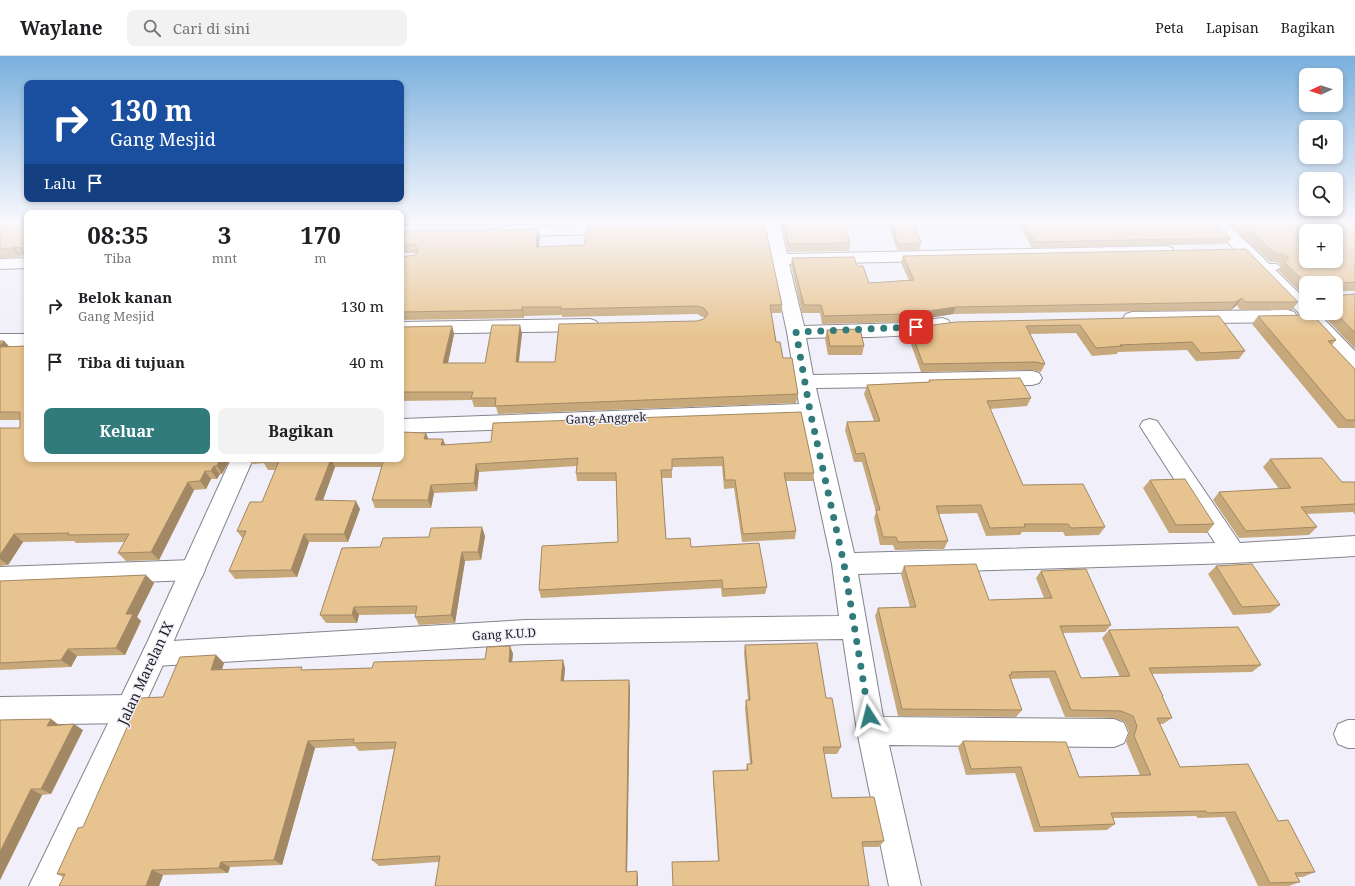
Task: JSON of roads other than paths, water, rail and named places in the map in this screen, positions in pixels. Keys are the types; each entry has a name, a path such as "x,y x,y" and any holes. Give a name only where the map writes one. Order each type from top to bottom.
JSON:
{"street":[{"path":"780,260 796,332 810,411 844,564 871,732 905,886"},
{"path":"1260,260 1270,267 1299,297"},
{"path":"0,264 24,263"},
{"path":"1118,319 1299,313"},
{"path":"1315,320 1355,363"},
{"path":"796,332 904,329 960,322"},
{"path":"404,328 606,324"},
{"path":"0,340 24,340"},
{"path":"805,382 1032,378"},
{"name":"Gang Anggrek","path":"404,426 810,411"},
{"path":"1150,426 1234,554"},
{"name":"Jalan Marelan IX","path":"44,886 155,654 241,462"},
{"path":"844,564 942,560 1234,554 1355,546"},
{"path":"0,577 193,570"},
{"name":"Gang K.U.D","path":"155,654 526,632 854,627"},
{"path":"0,711 128,709"},
{"path":"871,732 1114,733"}]}
